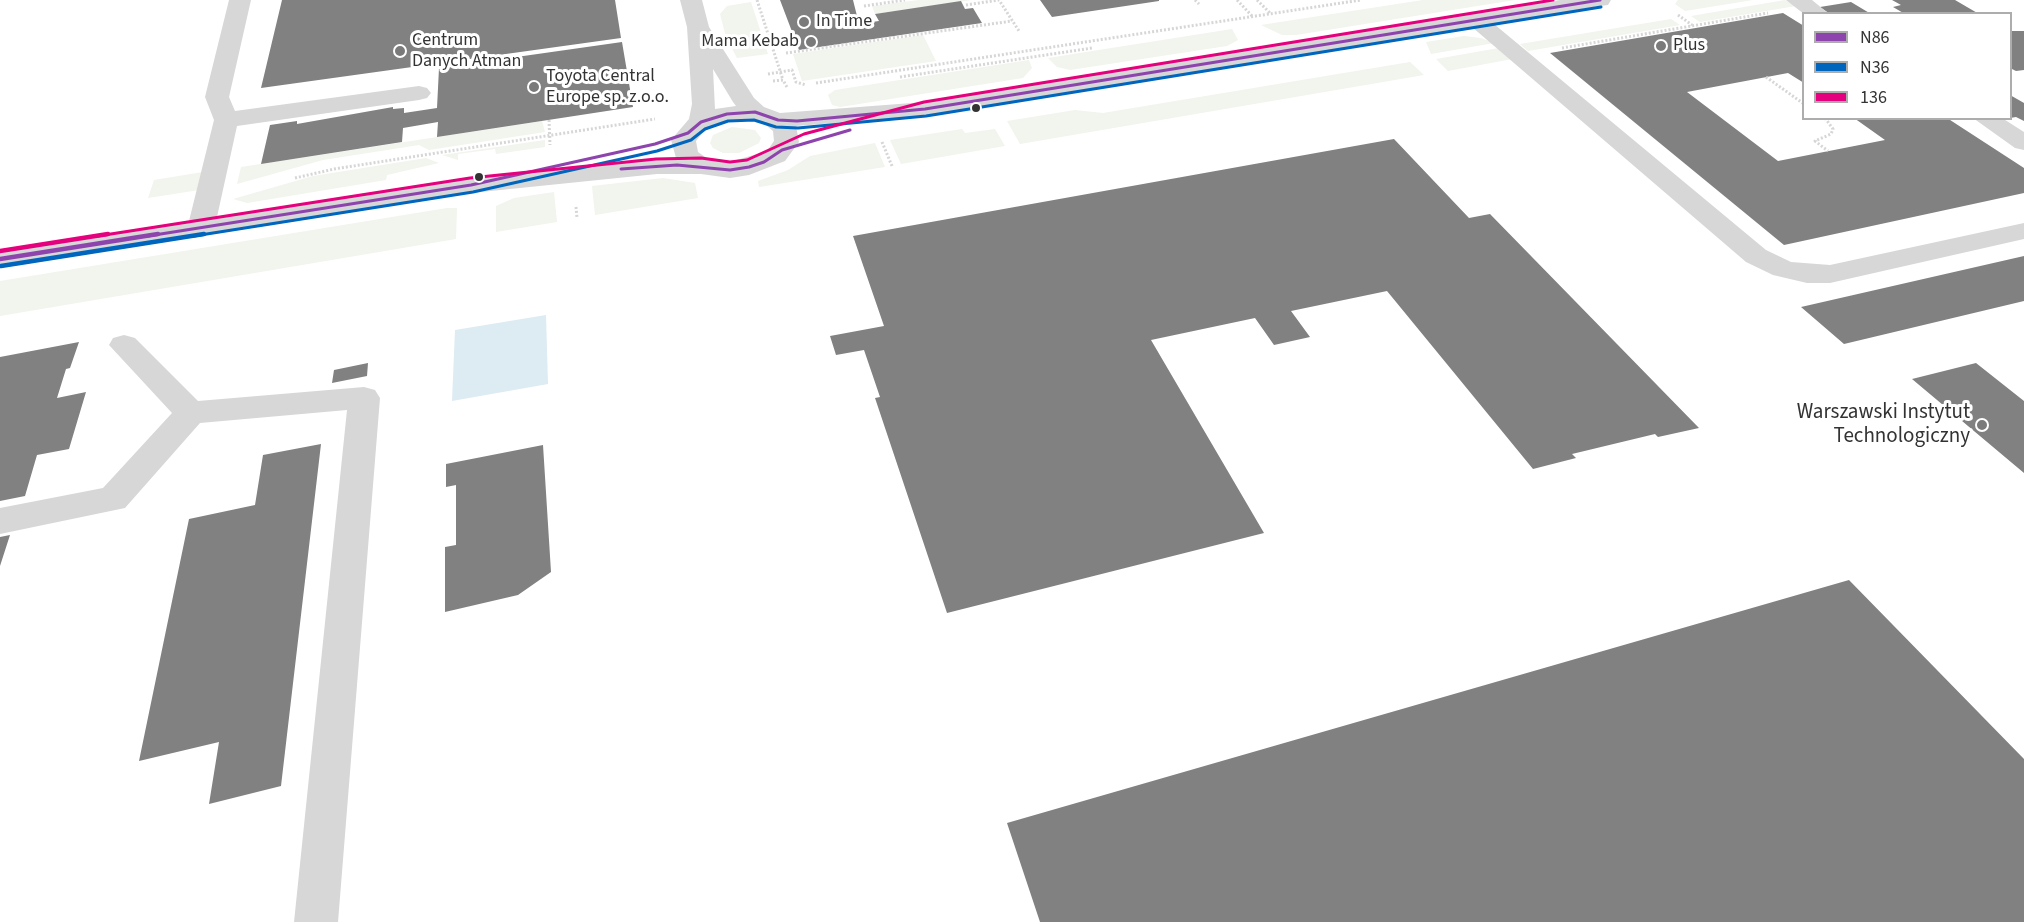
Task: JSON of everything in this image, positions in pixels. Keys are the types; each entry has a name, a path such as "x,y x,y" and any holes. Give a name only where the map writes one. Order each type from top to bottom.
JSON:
{"street":[{"path":"201,226 226,120 217,98 240,0"},
{"path":"691,0 698,27 704,104 695,127 683,140 683,149 686,155 702,166"},
{"path":"471,185 630,150 727,114 766,116 925,109 1600,0"},
{"path":"1477,20 1756,256 1783,269 1807,274 1830,274 2024,231"},
{"path":"698,27 745,102 788,135 782,150"},
{"path":"226,120 419,93"},
{"path":"0,259 471,185 657,166 702,166 730,170 749,167 764,162 782,150 925,109"},
{"path":"1988,120 2024,143"},
{"path":"124,345 191,413"},
{"path":"0,521 113,499 191,413 364,398 316,922"}],"path":[{"path":"757,0 785,86 791,90"},
{"path":"864,6 905,0"},
{"path":"966,5 999,0 1019,31"},
{"path":"1195,0 1199,4"},
{"path":"1237,0 1253,16"},
{"path":"1257,0 1270,14"},
{"path":"762,75 792,70 796,82 806,85 1361,0"},
{"path":"1520,55 1808,7"},
{"path":"1678,15 1695,27"},
{"path":"786,53 1012,21"},
{"path":"893,78 1103,46"},
{"path":"1766,77 1802,103"},
{"path":"772,82 783,80"},
{"path":"549,120 550,149"},
{"path":"1826,120 1830,123 1831,134 1815,141 1828,151"},
{"path":"881,139 892,166"}],"shaded area":[{"path":"919,0 971,0 875,14 872,6"},
{"path":"1423,0 1515,0 1296,35 1282,35 1261,25"},
{"path":"1678,0 1753,0 1685,11 1675,4"},
{"path":"1785,0 1796,6 1700,22 1691,16"},
{"path":"751,2 768,54 737,58 726,37 720,14 727,6"},
{"path":"1671,19 1680,25 1528,51 1520,44"},
{"path":"1232,29 1238,40 1227,46 1070,70 1057,67 1048,58"},
{"path":"923,35 936,61 802,81 793,54"},
{"path":"1464,36 1481,38 1494,43 1431,54 1426,42"},
{"path":"1499,48 1512,59 1448,71 1436,59"},
{"path":"1029,60 1032,68 1023,78 840,107 832,105 828,95 835,90"},
{"path":"1410,62 1424,75 1020,144 1007,121 1075,110 1103,113"},
{"path":"542,121 545,132 429,150 419,145 323,160 237,184 241,167"},
{"path":"732,127 755,130 761,138 759,143 739,153 723,153 713,148 710,143 713,135"},
{"path":"962,129 965,133 995,129 1005,146 901,164 890,140"},
{"path":"545,140 545,147 496,154 495,149 458,154 458,160 442,155"},
{"path":"875,143 885,167 759,187 758,181 788,170 810,156"},
{"path":"426,158 439,163 387,175 386,180 247,203 233,199 313,176"},
{"path":"203,172 199,190 148,198 154,180"},
{"path":"663,178 695,183 698,198 595,215 592,186"},
{"path":"554,192 557,222 496,232 496,206 514,198"},
{"path":"457,208 456,239 0,316 0,281"},
{"path":"546,315 548,384 452,401 455,330"}],"building":[{"name":"Centrum Danych Atman","path":"282,0 615,0 621,38 261,88"},
{"path":"780,0 853,0 857,16 853,17 857,24 879,21 875,14 961,1 965,9 973,8 982,23 799,50"},
{"path":"1040,0 1159,0 1159,1 1052,17"},
{"path":"1892,0 1955,0 1976,12 1902,12 1893,7 1901,5"},
{"path":"1851,2 1868,12 1827,12 1820,7"},
{"path":"1783,13 1802,25 1802,82 1788,73 1687,92 1778,161 1885,140 1857,120 1950,120 2024,168 2024,193 1784,245 1550,53"},
{"path":"2012,31 2024,31 2024,70 2012,69"},
{"name":"Toyota Central Europe sp. z.o.o.","path":"622,42 633,107 437,137 438,122 403,128 402,142 261,164 270,125 297,121 297,124 393,107 393,109 404,108 404,113 437,108 439,68"},
{"path":"2012,96 2024,103 2024,121 2012,118"},
{"path":"1394,139 1469,218 1490,214 1699,428 1658,437 1655,434 1572,454 1576,458 1533,469 1387,291 1291,311 1310,337 1274,345 1255,318 1151,340 1264,533 947,613 875,398 880,397 864,350 836,355 830,336 884,326 853,236"},
{"path":"2024,256 2024,301 1844,344 1801,307"},
{"path":"79,342 70,368 66,369 57,398 86,392 69,449 37,455 25,496 0,501 0,357"},
{"path":"368,363 367,376 332,383 334,370"},
{"path":"1976,363 2024,401 2024,473 1912,379"},
{"path":"321,444 281,786 209,804 219,742 139,761 189,519 255,505 263,455"},
{"path":"543,445 551,572 518,595 445,612 445,547 456,545 456,485 446,487 446,464"},
{"path":"10,535 0,566 0,537"},
{"path":"1849,580 2024,759 2024,922 1040,922 1007,823"}],"transit line":[{"name":"136","path":"0,251 470,178 656,159 701,158 730,162 747,160 804,134 924,102 1553,0"},
{"name":"N86","path":"0,259 471,185 655,144 688,133 701,122 727,114 755,112 778,120 797,121 925,109 1600,0"},
{"name":"N36","path":"1,266 473,192 657,151 691,140 705,129 728,121 754,120 776,127 798,128 926,116 1601,7"},
{"name":"N86","path":"621,169 677,165 730,170 749,167 764,162 782,150 850,130"}],"place":[{"name":"In Time","path":"804,22"},
{"name":"Mama Kebab","path":"811,42"},
{"name":"Plus","path":"1661,46"},
{"name":"Centrum Danych Atman","path":"400,51"},
{"name":"Toyota Central Europe sp. z.o.o.","path":"534,87"},
{"name":"Warszawski Instytut Technologiczny","path":"1982,425"}]}
